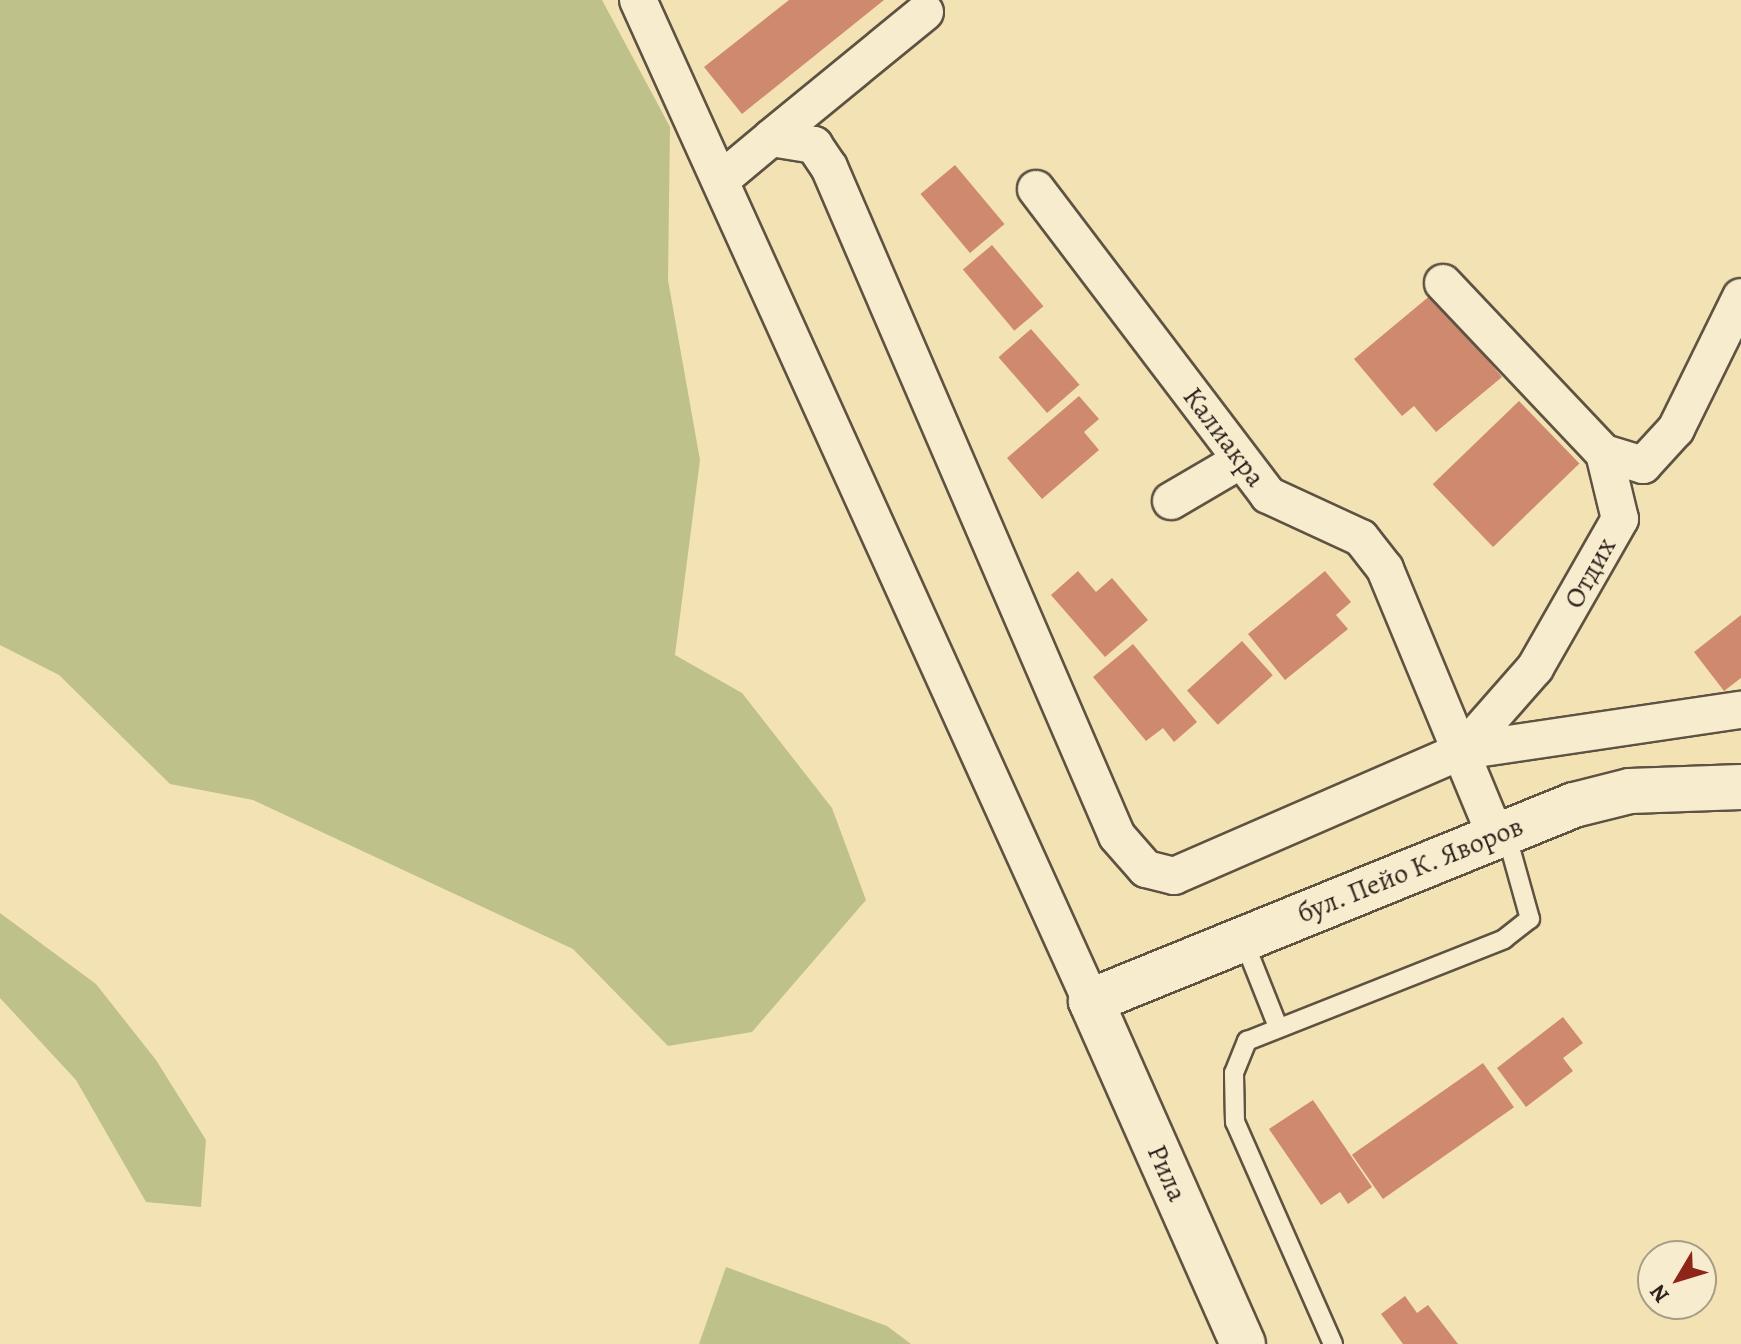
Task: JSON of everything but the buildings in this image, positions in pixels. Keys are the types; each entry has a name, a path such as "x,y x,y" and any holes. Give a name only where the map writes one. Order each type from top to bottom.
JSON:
{"street":[{"path":"638,0 722,179 1091,1001"},
{"path":"722,179 925,12"},
{"path":"771,138 814,145 829,167 1117,836 1146,869 1174,876 1462,751 1741,710"},
{"name":"Калиакра","path":"1036,189 1268,495 1361,538 1385,569 1500,833"},
{"name":"Отдих","path":"1443,283 1604,453 1620,519 1535,668 1462,751"},
{"path":"1604,453 1643,465 1676,429 1741,297"},
{"path":"1171,501 1241,460"},
{"name":"бул. Пейо К. Яворов","path":"1091,1001 1500,833 1630,791 1741,787"},
{"name":"Рила","path":"1091,1001 1243,1344"}],"lane":[{"path":"1333,1344 1235,1122 1234,1073 1247,1041 1504,939 1530,919 1500,833"},
{"path":"1243,939 1278,1027"}],"green space":[{"path":"0,0 602,0 670,127 668,280 700,460 675,655 742,693 832,808 866,900 752,1032 668,1046 573,949 253,800 170,784 59,675 0,645"},
{"path":"0,913 96,984 156,1060 206,1140 201,1207 146,1202 76,1080 0,998"},
{"path":"726,1267 887,1326 911,1344 699,1344"}]}
